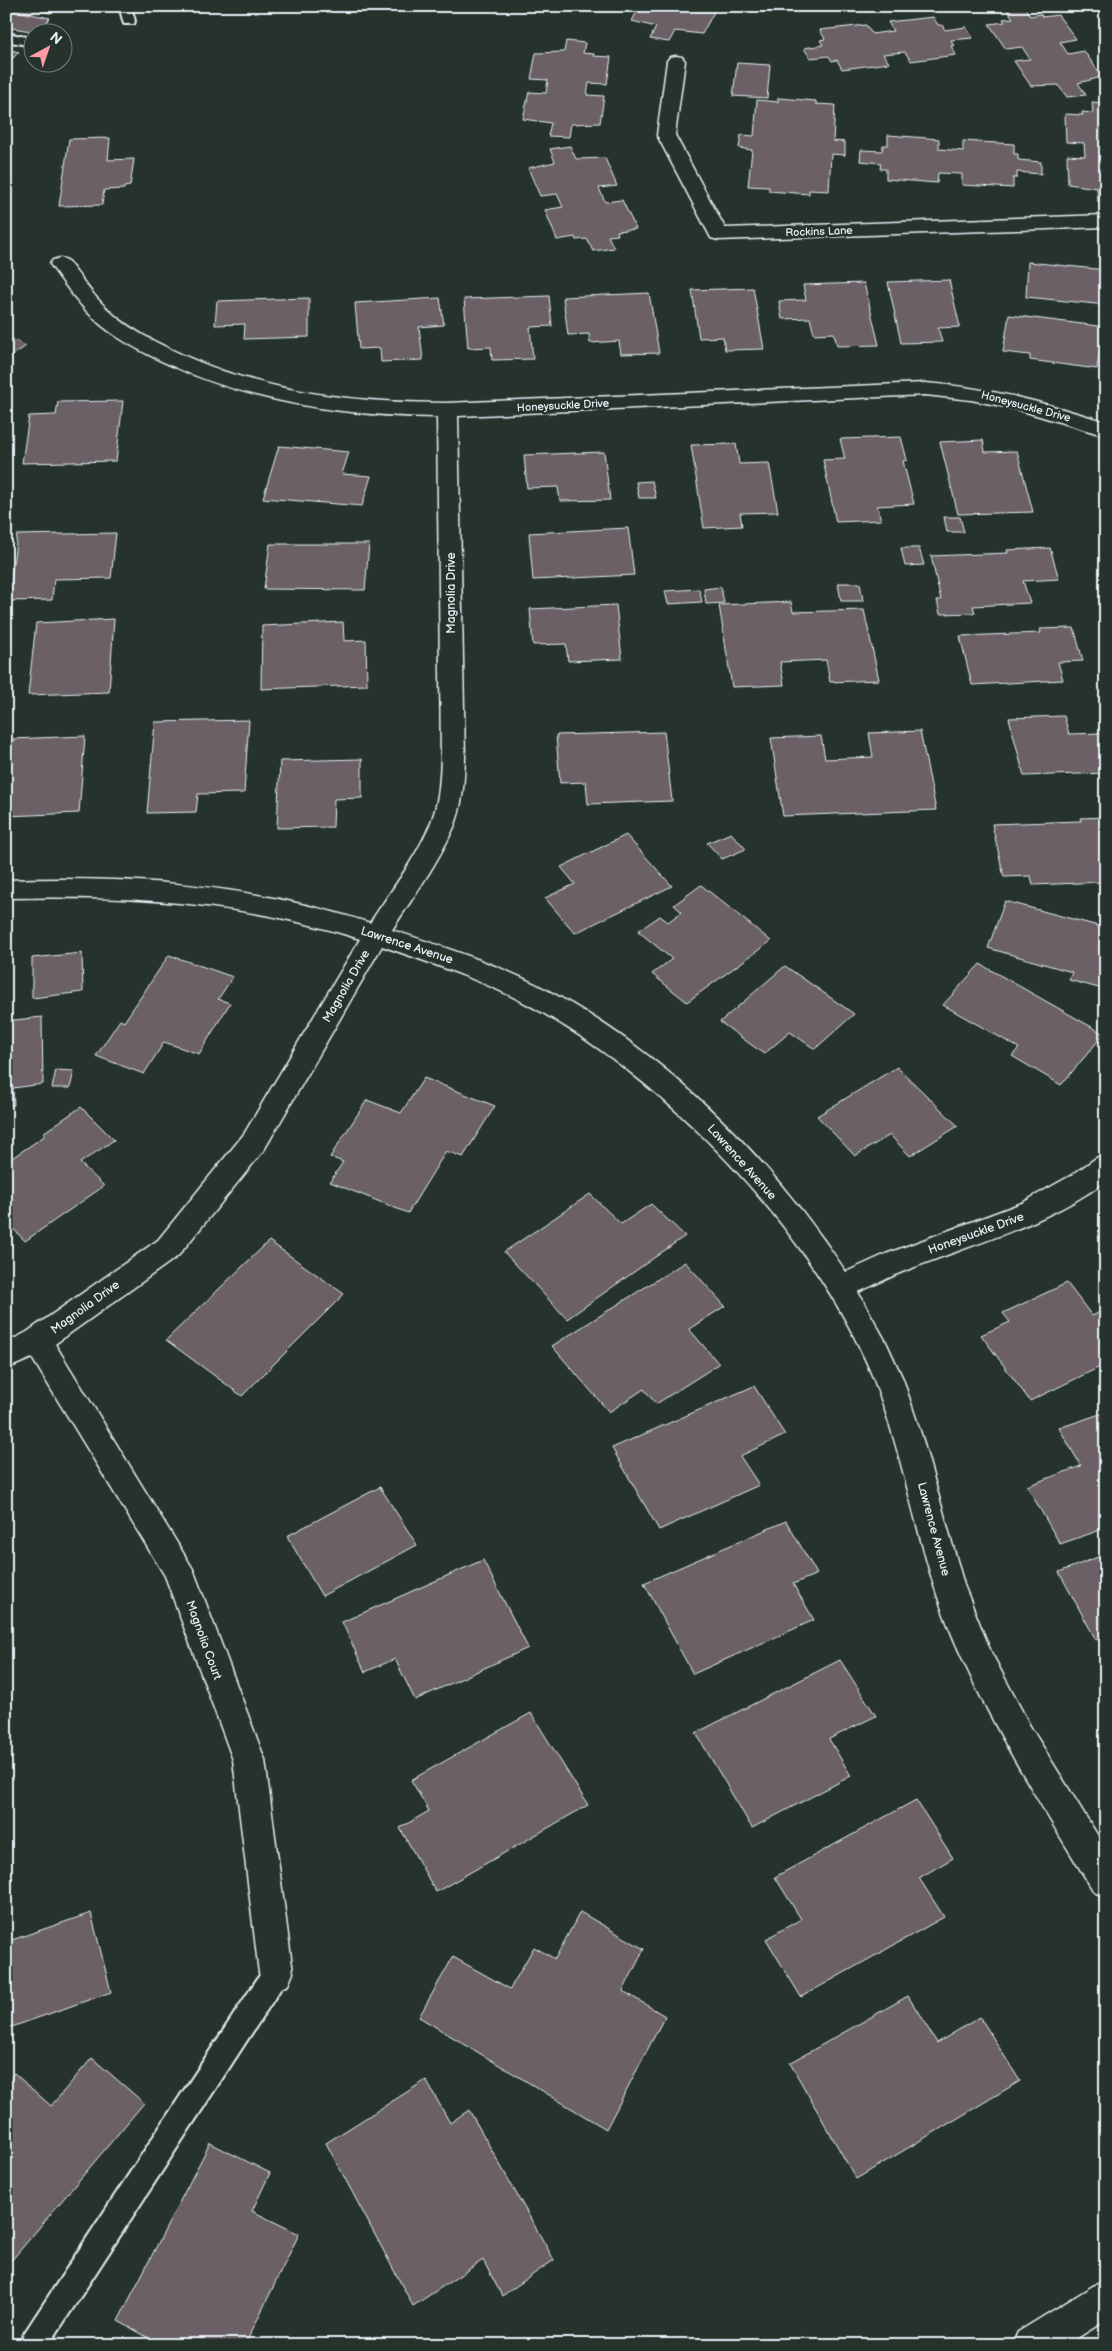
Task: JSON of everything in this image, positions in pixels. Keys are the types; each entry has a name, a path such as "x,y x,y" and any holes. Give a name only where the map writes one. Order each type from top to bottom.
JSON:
{"street":[{"name":"Rockins Lane","path":"676,61 666,135 718,234 1106,221"},
{"name":"Honeysuckle Drive","path":"60,264 94,306 119,328 147,346 213,376 251,388 320,403 399,410 447,410 924,389 955,390 989,396 1106,429"},
{"name":"Magnolia Drive","path":"6,1357 37,1341 168,1248 254,1142 376,934 421,864 442,826 451,793 452,758 447,410"},
{"name":"Lawrence Avenue","path":"6,889 98,887 195,893 297,911 376,934 472,967 544,1001 602,1039 663,1084 704,1120 751,1170 800,1228 840,1287 875,1349 899,1404 949,1584 974,1651 1014,1729 1106,1880"},
{"name":"Honeysuckle Drive","path":"840,1287 895,1263 1021,1217 1060,1199 1106,1166"},
{"name":"Magnolia Court","path":"37,1341 178,1569 249,1760 276,1973"},
{"path":"1031,2345 1106,2298"}],"lane":[{"path":"125,6 129,21"},
{"path":"6,36 22,40"},
{"path":"33,2345 276,1973"}],"building":[{"path":"21,6 65,6 60,12 52,10 50,13 36,10 33,13 18,10"},
{"path":"640,6 699,6 715,10 702,34 675,31 669,42 650,39 656,27 632,21"},
{"path":"1024,6 1030,16 1041,14 1042,17 1058,15 1076,39 1060,42 1068,54 1084,51 1102,77 1078,83 1086,95 1067,97 1058,85 1031,86 1014,61 1030,59 1022,47 1006,49 989,24 1005,22 1003,19 1013,18 1006,8"},
{"path":"6,9 50,18 46,22 22,22 22,30 6,27"},
{"path":"933,17 938,25 942,25 945,30 966,27 973,38 951,40 954,46 951,46 956,55 911,61 905,52 883,54 889,63 842,69 837,60 832,61 829,56 810,58 804,48 823,45 820,40 825,39 820,30 866,25 872,34 893,31 888,22"},
{"path":"566,41 585,43 583,53 594,54 593,56 611,57 607,84 589,83 587,95 604,96 600,123 571,124 569,137 548,136 551,123 523,119 529,92 546,93 548,80 531,79 536,53 564,52"},
{"path":"6,49 19,52 6,65"},
{"path":"737,63 770,65 767,98 733,96"},
{"path":"778,98 816,101 816,104 835,105 833,141 845,142 845,155 831,154 829,191 809,190 809,194 769,191 769,187 748,186 752,150 739,148 741,135 754,136 757,100 778,102"},
{"path":"1092,102 1106,103 1106,202 1098,202 1097,188 1068,184 1067,155 1085,156 1084,143 1066,142 1065,114 1083,115 1082,112 1093,113"},
{"path":"888,135 939,139 939,149 963,151 963,141 1014,144 1014,154 1018,154 1018,160 1041,162 1041,174 1017,172 1017,178 1013,178 1013,188 962,185 962,174 938,173 937,183 886,179 886,169 880,169 881,163 860,161 861,150 882,151 883,145 888,145"},
{"path":"110,138 108,160 134,159 130,186 124,187 124,189 104,190 102,205 59,206 69,139"},
{"path":"570,146 576,159 605,158 617,186 599,188 605,202 622,200 636,229 617,231 618,235 608,236 614,248 593,251 587,239 576,240 575,237 557,240 545,210 563,207 557,194 540,196 528,168 555,162 550,149"},
{"path":"1028,262 1106,270 1106,305 1026,297"},
{"path":"949,280 960,327 938,328 942,342 901,343 888,282"},
{"path":"864,283 879,345 837,346 834,333 814,334 810,318 782,319 779,301 806,300 803,285"},
{"path":"753,288 764,349 725,350 723,337 699,338 692,290"},
{"path":"649,293 659,353 621,354 619,341 590,343 589,334 568,335 563,297"},
{"path":"549,296 552,326 530,327 533,359 492,360 491,347 468,348 464,299"},
{"path":"309,298 309,337 244,339 245,324 215,325 217,301"},
{"path":"440,298 444,325 419,327 423,360 381,362 380,348 359,349 355,303"},
{"path":"1009,315 1106,327 1106,355 1099,354 1097,369 1030,360 1030,355 1003,352"},
{"path":"6,336 26,346 6,360"},
{"path":"123,401 116,461 22,463 29,416 56,415 58,402"},
{"path":"901,437 907,460 903,461 914,504 877,506 881,520 836,522 823,460 845,459 840,439"},
{"path":"983,440 985,452 1017,451 1033,512 958,514 940,442"},
{"path":"736,444 739,464 769,463 778,512 740,513 742,526 704,528 691,445"},
{"path":"279,446 349,452 342,474 371,476 362,506 263,498"},
{"path":"604,452 610,500 560,501 558,487 527,488 524,455"},
{"path":"652,481 656,498 639,498 636,482"},
{"path":"944,517 960,517 964,532 947,532"},
{"path":"628,528 634,575 533,580 529,533"},
{"path":"116,533 111,578 54,579 52,600 8,601 17,535"},
{"path":"270,544 369,544 365,590 264,589"},
{"path":"901,548 919,548 924,565 905,566"},
{"path":"1050,548 1059,579 1023,581 1030,603 973,606 975,613 940,614 937,600 941,600 931,556 1008,553 1007,550"},
{"path":"838,583 860,583 863,601 841,601"},
{"path":"721,587 724,603 706,604 704,589"},
{"path":"699,589 702,602 668,604 665,591"},
{"path":"791,602 793,612 864,610 879,680 830,682 826,660 780,662 784,685 732,687 719,605"},
{"path":"616,605 622,659 568,661 566,644 533,645 530,609"},
{"path":"114,619 109,692 28,695 36,623"},
{"path":"343,622 344,641 366,640 367,685 261,689 262,626"},
{"path":"1074,628 1083,661 1058,662 1063,680 972,685 960,636 1041,633 1040,629"},
{"path":"1064,716 1069,734 1103,733 1106,741 1106,773 1024,776 1009,718"},
{"path":"249,720 244,793 198,794 196,812 147,813 155,722"},
{"path":"920,731 936,810 783,816 771,738 821,736 825,759 873,757 869,733"},
{"path":"664,732 672,801 588,804 586,782 560,783 556,735"},
{"path":"85,736 79,813 6,816 13,739"},
{"path":"362,759 362,798 334,799 333,827 277,828 280,761"},
{"path":"1106,817 1106,858 1098,859 1104,882 1033,885 1031,876 1004,877 992,824 1081,821 1080,818"},
{"path":"731,833 746,849 722,859 707,843"},
{"path":"626,835 672,886 575,933 545,898 575,884 561,867"},
{"path":"701,885 771,941 687,1002 652,974 672,959 638,931 660,916 668,922 682,912 674,905"},
{"path":"1005,901 1106,928 1106,990 1069,980 1072,972 988,948"},
{"path":"82,953 83,992 32,998 32,958"},
{"path":"169,955 233,977 218,999 230,1003 199,1054 164,1042 144,1074 96,1056 120,1020 124,1022"},
{"path":"980,964 1104,1034 1061,1085 1012,1056 1019,1048 943,1005"},
{"path":"785,966 854,1014 815,1049 790,1032 764,1054 720,1022"},
{"path":"42,1017 43,1084 13,1088 14,1105 6,1106 6,1021"},
{"path":"897,1067 958,1126 910,1156 890,1135 855,1156 817,1116"},
{"path":"56,1070 74,1071 70,1088 52,1088"},
{"path":"424,1078 495,1106 463,1157 446,1151 408,1213 330,1182 343,1162 330,1157 367,1100 401,1113"},
{"path":"81,1107 114,1140 80,1163 104,1186 25,1241 6,1221 6,1162 46,1135 43,1133"},
{"path":"590,1194 621,1224 651,1204 685,1236 567,1319 504,1252"},
{"path":"269,1241 344,1294 242,1396 166,1340"},
{"path":"685,1262 725,1306 689,1329 719,1364 656,1404 644,1389 609,1412 552,1346"},
{"path":"1067,1283 1092,1316 1106,1309 1106,1364 1030,1401 981,1335 1010,1322 1003,1313"},
{"path":"754,1386 785,1435 740,1456 759,1485 659,1530 612,1448"},
{"path":"1106,1412 1106,1528 1060,1544 1027,1486 1081,1466 1059,1428"},
{"path":"380,1487 417,1545 322,1596 287,1536"},
{"path":"786,1521 817,1574 793,1584 814,1620 693,1674 644,1583"},
{"path":"1106,1554 1106,1636 1096,1640 1059,1572"},
{"path":"483,1560 528,1648 415,1700 395,1659 365,1672 342,1622"},
{"path":"840,1660 876,1716 829,1739 851,1776 752,1828 696,1733"},
{"path":"531,1713 588,1805 436,1892 400,1828 429,1811 411,1780"},
{"path":"916,1800 953,1858 919,1878 944,1917 801,1997 766,1939 801,1919 775,1877"},
{"path":"580,1912 644,1949 623,1991 665,2016 606,2129 419,2017 453,1957 510,1989 534,1947 555,1959"},
{"path":"91,1913 111,1992 6,2029 6,1942"},
{"path":"908,1996 937,2043 980,2017 1020,2081 856,2179 790,2063"},
{"path":"92,2058 144,2103 6,2267 6,2082 14,2073 51,2106"},
{"path":"426,2080 450,2123 469,2110 554,2260 502,2296 483,2260 413,2306 326,2143"},
{"path":"210,2143 270,2173 252,2211 299,2234 245,2345 162,2345 118,2321"}]}
